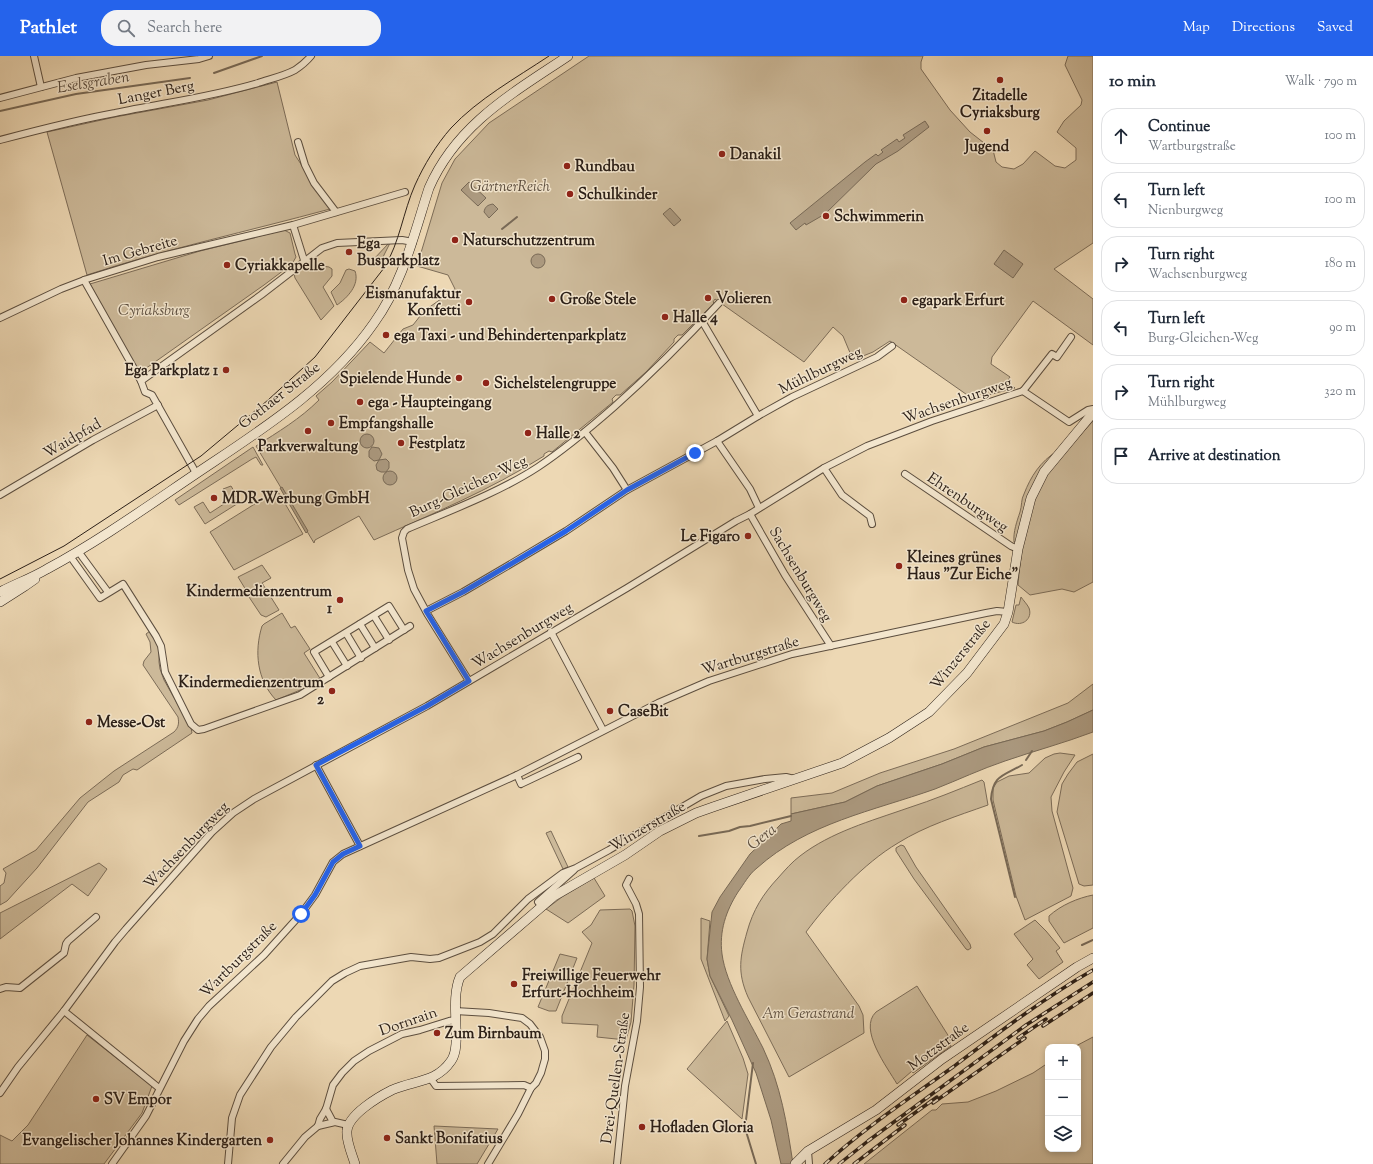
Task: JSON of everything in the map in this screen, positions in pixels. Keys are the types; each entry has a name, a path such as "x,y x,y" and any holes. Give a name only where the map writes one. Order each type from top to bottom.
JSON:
{"street":[{"path":"34,56 41,87"},
{"path":"0,98 76,78 146,65 199,59 209,56"},
{"name":"Langer Berg","path":"0,140 99,116 207,96 242,87 278,77 294,70 306,62 311,56"},
{"name":"Gothaer Straße","path":"0,592 45,571 78,551 196,473 286,411 309,393 354,349 374,324 389,299 404,268 429,188 434,177 459,142 478,119 498,103 568,56"},
{"path":"298,142 305,165 314,183 336,212"},
{"name":"Im Gebreite","path":"0,318 61,289 84,280 158,257 293,225 405,192"},
{"path":"293,225 304,260"},
{"path":"141,381 261,295 304,260 322,248 337,243 402,240 413,242"},
{"path":"84,280 141,381 145,392 152,395 196,473"},
{"name":"Burg-Gleichen-Weg","path":"469,681 426,611 411,580 402,538 404,532 407,529 521,478 538,467 585,432 649,375 719,303"},
{"path":"702,321 758,416"},
{"path":"1023,391 1052,354 1057,357 1071,337"},
{"name":"Mühlburgweg","path":"426,611 463,592 566,531 627,490 717,441 792,397 877,357 892,346"},
{"name":"Wachsenburgweg","path":"0,1093 26,1056 64,1011 115,942 223,821 254,799 427,706 627,588 824,468 867,446 932,421 1023,391 1070,422 1088,410 1093,409"},
{"name":"Waidpfad","path":"0,495 93,440 158,405"},
{"name":"Winzerstraße","path":"455,1016 456,988 460,977 554,896 625,855 660,831 679,821 720,804 842,763 889,738 929,712 966,673 1004,624 1008,612 1018,549 1031,498 1037,484 1053,460 1093,413"},
{"path":"585,432 613,468 627,490"},
{"path":"717,441 750,489 759,508"},
{"path":"824,468 842,495 870,516 872,524"},
{"name":"Ehrenburgweg","path":"905,474 1011,546 1018,549"},
{"name":"Sachsenburgweg","path":"750,514 785,575 831,646"},
{"path":"78,551 108,592"},
{"path":"70,556 100,598 122,584 156,636 161,646 165,672 191,724 198,730 300,695 389,640 407,628 390,606 314,652 329,677"},
{"name":"Gothaer Straße","path":"0,602 26,586 45,571"},
{"name":"Wartburgstraße","path":"112,1164 146,1116 184,1041 198,1019 209,1006 264,955 301,914 315,895 333,862 343,854 517,775 603,730 709,681 792,654 986,613 997,611 1008,612"},
{"path":"374,616 389,640"},
{"path":"360,624 375,648"},
{"path":"551,632 603,730"},
{"path":"346,633 361,658"},
{"path":"332,642 347,666"},
{"path":"517,775 521,784 578,757"},
{"path":"316,765 360,846"},
{"name":"Winzerstraße","path":"228,1164 232,1118 240,1095 271,1047 320,991 332,980 345,972 360,966 411,957 430,959 445,956 480,942 493,934 528,899 563,873 576,868 675,810 713,790 765,778 786,777 797,779"},
{"name":"Winzerstraße","path":"542,906 538,902 576,868"},
{"name":"Drei-Quellen-Straße","path":"617,1164 625,1086 637,1021 640,987 639,914 636,904 626,885 629,878"},
{"path":"0,989 6,987 20,988 64,953 68,941 96,917"},
{"name":"Motzstraße","path":"798,1161 808,1150 876,1110 942,1059 1077,967 1093,958"},
{"path":"64,1011 160,1088"},
{"name":"Dornrain","path":"318,1126 326,1109 333,1085 350,1066 369,1051 402,1034 449,1021 455,1016 489,1013 522,1018 530,1024 540,1037 545,1051 545,1059 541,1073 536,1083 531,1088"},
{"path":"355,1164 347,1134 348,1125 357,1112 393,1090 431,1079 440,1073 452,1060 456,1042 455,1016"},
{"path":"431,1079 436,1086 524,1085 531,1088 518,1114 488,1164"},
{"path":"326,1109 333,1122"},
{"name":"Dornrain","path":"283,1164 306,1137 318,1126 333,1122 348,1125"},
{"path":"808,1150 809,1164"}],"green space":[{"name":"egapark Erfurt","path":"589,56 923,56 921,69 950,110 970,132 993,150 996,162 1002,167 1014,169 1023,164 1035,151 1055,166 1065,168 1076,160 1076,148 1057,132 1064,121 1081,105 1082,100 1065,65 1068,56 1093,56 1093,243 1054,269 1093,299 1093,345 1033,301 992,357 991,364 1010,377 1007,382 1015,388 973,399 890,341 873,352 853,360 843,336 833,327 804,362 715,299 713,302 714,303 682,335 678,335 674,339 674,342 646,372 620,395 616,395 612,399 613,402 552,452 549,451 544,454 544,456 524,468 482,491 374,540 359,516 315,540 314,543 256,446 289,425 312,407 319,400 316,396 332,382 370,342 384,353 403,329 413,325 424,311 455,289 448,275 417,266 442,183 455,159 489,123"},
{"path":"277,82 295,155 330,209 177,248 87,275 47,132 115,117 208,100"},
{"name":"Cyriaksburg","path":"284,230 290,233 296,257 292,264 145,369 140,370 136,368 90,284 200,251"},
{"path":"390,243 380,263 373,260 388,244"},
{"path":"322,266 332,269 332,276 323,287 334,306 321,320 294,274 303,267"},
{"path":"349,269 355,271 356,281 352,291 337,305 331,292 340,283 346,270"},
{"path":"1093,421 1093,582 1074,592 1062,589 1030,595 1018,585 1023,543 1034,500 1052,468"},
{"path":"253,447 263,465 261,465 256,457 179,505 175,500"},
{"path":"1057,451 1014,542 1014,534 1021,510 1022,498 1027,487 1033,475 1041,465"},
{"path":"231,486 234,491 232,493 234,497 237,496 240,502 205,524 194,507 203,502 210,513 230,500 223,489"},
{"path":"277,490 303,534 234,570 210,532"},
{"path":"262,565 271,578 262,583 279,610 266,617 261,615 238,577"},
{"path":"1021,597 1029,608 1030,612 1028,619 1023,623 1012,622 1016,605 1019,605"},
{"path":"282,613 291,628 295,626 310,649 304,653 321,680 276,700 265,684 261,675 258,646 262,626"},
{"path":"150,631 157,642 160,669 164,680 191,728 192,733 137,770 133,769 123,775 119,782 88,802 37,868 7,901 0,905 0,886 4,883 6,873 3,869 36,850 80,798 114,771 174,732 178,727 178,717 143,665 144,661 151,652 150,642 146,634"},
{"path":"1093,684 1093,710 1067,722 1044,731 984,747 942,764 877,786 845,802 791,814 791,798 832,793 880,773 954,749 1068,703"},
{"path":"1060,753 1075,755 1051,797 1052,811 1073,888 1071,896 1025,920 1016,896 993,800 993,788 997,782 1009,776 1029,773 1045,758"},
{"path":"1093,754 1093,885 1084,886 1079,884 1057,812 1062,784 1068,774 1077,762"},
{"name":"Am Gerastrand","path":"982,780 984,782 988,805 930,826 885,851 836,895 806,932 859,1006 863,1015 864,1033 789,1077 748,997 742,980 741,957 747,932 755,909 763,896 794,861 825,840 852,828 927,802"},
{"path":"551,831 568,867 563,869 546,833"},
{"path":"901,845 904,846 916,867 970,944 971,948 968,950 914,879 896,851 896,848"},
{"path":"99,863 107,869 88,896 72,884 0,939 0,913"},
{"path":"594,878 605,896 568,923 546,909 562,897"},
{"path":"1093,895 1093,928 1064,943 1049,921 1049,916 1070,902"},
{"path":"630,909 632,911 635,926 634,985 631,1022 626,1040 597,1037 598,1025 562,1023 562,1016 592,943 582,932 591,925 600,910"},
{"path":"701,918 710,921 707,959 710,976 729,1016 725,1021 701,959"},
{"path":"1035,920 1060,948 1056,951 1063,962 1039,979 1027,965 1033,959 1014,934"},
{"path":"560,954 577,958 556,1011 549,1011 538,1007"},
{"path":"917,986 951,1040 949,1042 951,1046 913,1073 912,1071 897,1084 881,1058 872,1038 870,1028 871,1019 876,1012"},
{"name":"Am Gerastrand","path":"727,1021 743,1058 748,1074 742,1119 687,1069"},
{"name":"SV Empor","path":"87,1035 152,1086 142,1113 104,1164 0,1164 0,1135 12,1141 28,1125"},
{"path":"1093,1037 1093,1164 864,1164 932,1110 936,1110 942,1104 968,1102 996,1091 1033,1073 1045,1065 1045,1152 1081,1152 1081,1044 1080,1044"},
{"path":"434,1126 498,1129 477,1164 437,1164"}],"shaded area":[{"path":"925,121 929,127 898,151 876,164 825,214 806,225 805,223 796,230 790,223 865,162 876,154 878,156 883,152 881,150 897,139 899,142 905,138 903,135"},
{"path":"469,182 486,198 478,206 461,190"},
{"path":"493,204 498,209 489,218 484,210"},
{"path":"670,208 681,220 674,226 663,214"},
{"path":"1004,250 1023,264 1013,278 994,264"},
{"path":"538,254 543,256 545,261 543,266 538,268 533,266 531,261 533,256"},
{"path":"364,434 370,434 374,438 374,444 370,448 364,448 360,444 360,438"},
{"path":"372,447 379,448 382,454 379,460 374,461 369,457 369,451"},
{"path":"386,459 389,462 389,468 386,472 377,470 376,465 379,460"},
{"path":"387,471 393,471 397,475 397,481 393,485 387,485 383,481 383,475"},
{"path":"282,487 308,531 306,533 280,488"},
{"path":"1093,710 1093,732 996,764 935,789 819,829 776,853 754,870 738,892 724,922 721,946 722,954 724,966 733,990 763,1048 779,1091 786,1120 793,1164 781,1164 771,1120 756,1073 710,976 707,959 712,912 720,897 750,854 781,824 791,821 791,814 845,802 877,786 942,764 984,747 1044,731"}],"waterway":[{"name":"Eselsgraben","path":"214,73 262,56"},
{"name":"Eselsgraben","path":"0,111 76,94 190,78"},
{"path":"502,229 517,217"},
{"path":"1026,760 1032,751"},
{"path":"1015,897 991,799 994,785 1000,777 1022,765"},
{"name":"Gera","path":"699,836 729,831 740,827 791,816"},
{"path":"1082,945 1093,940"},
{"path":"753,1063 745,1128 756,1164"}],"tram line":[{"path":"0,579 64,546 201,456 268,400 315,357 384,268 394,248 415,185 422,170 440,141 462,117 485,98 549,56"}],"railway":[{"path":"825,1164 871,1126 1004,1029 1057,992 1093,970"},
{"path":"839,1164 1026,1025 1093,982"},
{"path":"1043,1026 1093,993"},
{"path":"1018,1038 1046,1019"},
{"path":"933,1103 1025,1038"},
{"path":"898,1125 937,1097"},
{"path":"854,1164 905,1125"}],"place":[{"name":"Zitadelle Cyriaksburg","path":"1000,80"},
{"name":"Jugend","path":"987,131"},
{"name":"Danakil","path":"722,154"},
{"name":"Rundbau","path":"567,166"},
{"name":"Schulkinder","path":"570,194"},
{"name":"Schwimmerin","path":"826,216"},
{"name":"Naturschutzzentrum","path":"455,240"},
{"name":"Ega Busparkplatz","path":"349,252"},
{"name":"Cyriakkapelle","path":"227,265"},
{"name":"Volieren","path":"708,298"},
{"name":"Große Stele","path":"552,299"},
{"name":"egapark Erfurt","path":"904,300"},
{"name":"Eismanufaktur Konfetti","path":"469,302"},
{"name":"Halle 4","path":"665,317"},
{"name":"ega Taxi - und Behindertenparkplatz","path":"386,335"},
{"name":"Ega Parkplatz 1","path":"226,370"},
{"name":"Spielende Hunde","path":"459,378"},
{"name":"Sichelstelengruppe","path":"486,383"},
{"name":"ega - Haupteingang","path":"360,402"},
{"name":"Empfangshalle","path":"331,423"},
{"name":"Parkverwaltung","path":"308,431"},
{"name":"Halle 2","path":"528,433"},
{"name":"Festplatz","path":"401,443"},
{"name":"MDR-Werbung GmbH","path":"214,498"},
{"name":"Le Figaro","path":"748,536"},
{"name":"Kleines grünes Haus \"Zur Eiche\"","path":"899,566"},
{"name":"Kindermedienzentrum 1","path":"340,600"},
{"name":"Kindermedienzentrum 2","path":"332,691"},
{"name":"CaseBit","path":"610,711"},
{"name":"Messe-Ost","path":"89,722"},
{"name":"Freiwillige Feuerwehr Erfurt-Hochheim","path":"514,984"},
{"name":"Zum Birnbaum","path":"437,1033"},
{"name":"SV Empor","path":"96,1099"},
{"name":"Hofladen Gloria","path":"642,1127"},
{"name":"Sankt Bonifatius","path":"387,1138"},
{"name":"Evangelischer Johannes Kindergarten","path":"270,1140"}],"route":[{"path":"301,914 315,895 333,862 343,854 360,846 316,765 427,706 469,681 426,611 463,592 566,531 627,490 695,453"}],"park label":[{"name":"GärtnerReich","path":"510,186"}]}
